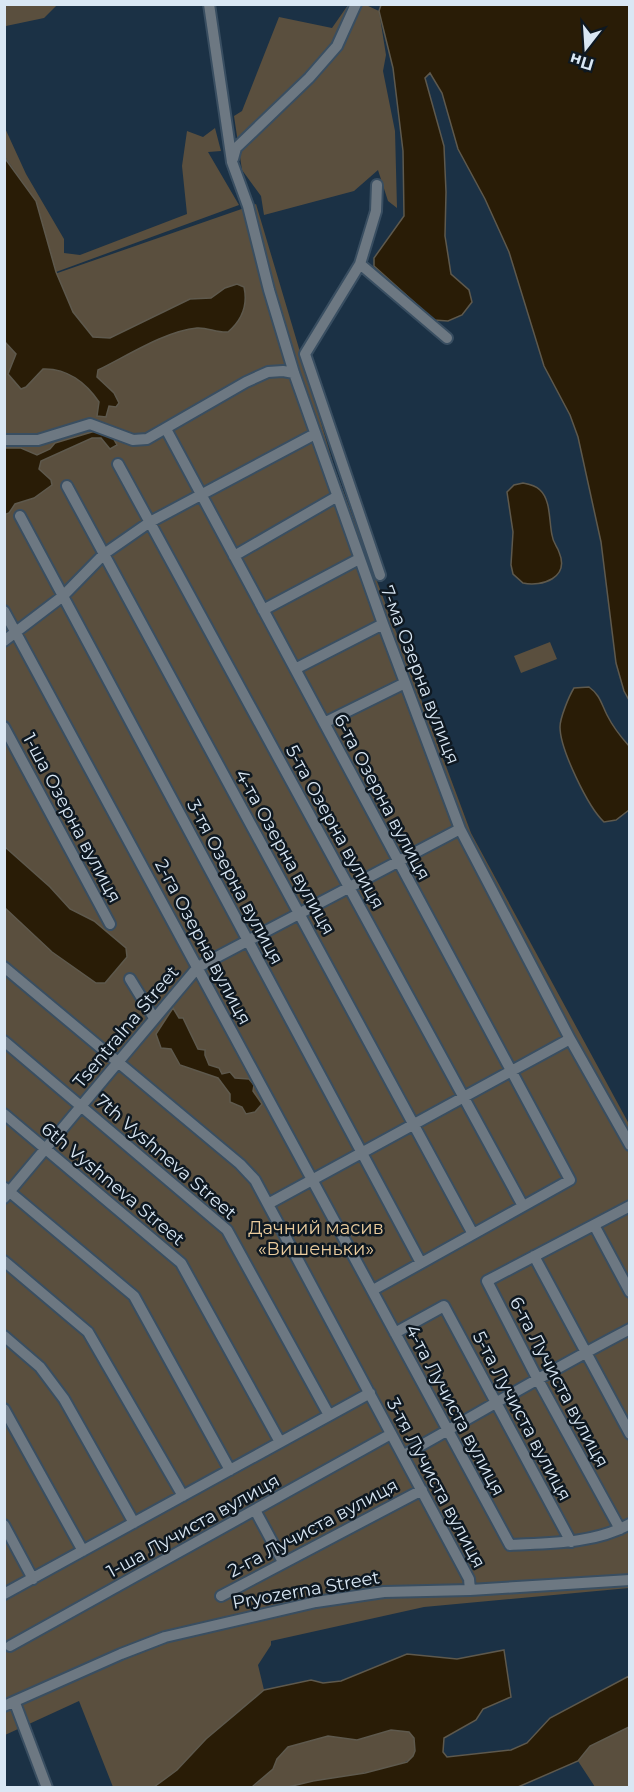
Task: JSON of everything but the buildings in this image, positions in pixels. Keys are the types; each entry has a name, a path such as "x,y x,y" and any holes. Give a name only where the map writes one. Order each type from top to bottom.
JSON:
{"street":[{"name":"7-ма Озерна вулиця","path":"209,4 232,162 248,206 269,290 294,373 382,624 460,829 570,1039 630,1145"},
{"path":"232,162 236,148 309,78 336,46 356,4"},
{"path":"377,185 376,211 360,264 305,354 381,575"},
{"path":"360,264 447,338"},
{"path":"4,440 38,440 90,424 133,440 147,439 246,382 268,372 294,373"},
{"name":"6-та Озерна вулиця","path":"165,429 570,1180 523,1206"},
{"path":"4,641 63,596 104,554 150,522 315,434"},
{"name":"5-та Озерна вулиця","path":"118,464 523,1206"},
{"name":"4-та Озерна вулиця","path":"67,486 473,1234"},
{"path":"234,556 336,497"},
{"name":"3-тя Озерна вулиця","path":"20,516 421,1263"},
{"path":"263,610 359,559"},
{"name":"2-га Озерна вулиця","path":"4,611 373,1290"},
{"path":"295,669 382,624"},
{"path":"324,723 405,683"},
{"name":"1-ша Озерна вулиця","path":"4,727 110,924"},
{"name":"Tsentralna Street","path":"6,1192 46,1148 198,967 460,829"},
{"name":"3-тя Лучиста вулиця","path":"4,968 240,1164 255,1180 404,1455 469,1579 470,1590"},
{"path":"130,979 154,1018"},
{"path":"268,1204 570,1039"},
{"name":"7th Vyshneva Street","path":"4,1041 227,1230 329,1415"},
{"name":"6th Vyshneva Street","path":"4,1114 181,1263 280,1442"},
{"path":"6,1192 134,1296 230,1470"},
{"path":"373,1290 523,1206"},
{"path":"630,1206 534,1256 630,1434"},
{"path":"594,1225 630,1292"},
{"name":"6-та Лучиста вулиця","path":"534,1256 487,1281 537,1378 625,1527"},
{"path":"4,1261 88,1332 183,1496"},
{"name":"4-та Лучиста вулиця","path":"373,1290 510,1545 571,1542"},
{"name":"5-та Лучиста вулиця","path":"395,1333 444,1306 571,1542"},
{"path":"404,1455 498,1403 537,1378 630,1329"},
{"path":"4,1336 40,1367 64,1399 134,1523"},
{"path":"4,1594 370,1393"},
{"path":"4,1409 83,1551"},
{"name":"1-ша Лучиста вулиця","path":"10,1646 391,1434"},
{"name":"2-га Лучиста вулиця","path":"221,1596 422,1490"},
{"path":"255,1510 283,1562"},
{"path":"4,1525 33,1579"},
{"path":"571,1542 625,1527"},
{"name":"Pryozerna Street","path":"10,1704 121,1653 165,1637 316,1602 384,1592 470,1590 630,1580"},
{"path":"10,1704 47,1788"}],"green space":[{"path":"5,4 57,5 44,18 6,26 5,29"},
{"path":"348,5 366,5 379,11 386,55 383,71 395,131 397,208 388,201 378,170 354,191 264,215 261,196 242,170 234,116 242,111 279,17 332,28"},
{"path":"4,126 26,174 64,239 64,253 80,255 187,214 182,166 187,131 203,137 215,128 221,151 208,152 239,205 56,272 36,201 5,157"},
{"name":"Дачний масив «Вишеньки»","path":"4,173 46,277 256,204 334,466 471,833 629,1124 629,1588 424,1607 271,1641 271,1645 258,1665 264,1690 206,1739 177,1770 154,1787 113,1787 79,1701 5,1735"},
{"path":"550,642 557,659 521,673 514,656"},
{"path":"629,1727 629,1787 595,1787 578,1761 590,1746"},
{"path":"392,1729 406,1731 413,1736 415,1747 412,1758 374,1771 285,1788 252,1788 273,1769 277,1759 288,1747 328,1736 357,1740"}],"shaded area":[{"path":"381,5 629,5 629,700 616,663 601,542 578,437 570,415 544,366 509,252 485,199 458,149 442,93 430,73 425,78 444,146 445,236 451,274 469,290 472,302 462,315 448,321 434,320 374,266 374,258 404,216 403,151 393,68 379,11"},
{"path":"4,157 36,201 56,272 73,312 93,337 110,338 190,299 211,298 225,288 237,284 244,287 245,300 243,312 237,322 228,332 197,328 172,334 98,370 97,377 114,393 119,403 116,407 109,406 106,417 97,416 99,402 82,383 60,371 43,369 26,387 21,389 8,374 16,354 5,342"},
{"path":"102,429 112,436 117,445 110,449 101,438 92,438 41,461 39,469 51,480 52,485 34,498 15,504 9,513 4,515 5,448 21,448 37,455 50,449 55,443"},
{"path":"523,483 532,485 544,494 553,538 561,561 561,568 552,579 538,584 523,583 513,574 511,565 513,532 507,492 514,485"},
{"path":"589,687 598,696 612,724 629,746 629,810 616,820 604,822 590,804 576,777 561,737 561,718 574,688"},
{"path":"5,847 50,887 70,909 94,921 126,948 127,957 105,983 96,983 52,952 5,908"},
{"path":"173,1008 179,1018 183,1018 198,1049 205,1050 209,1065 219,1068 222,1074 230,1072 235,1078 249,1079 254,1085 253,1091 262,1104 255,1112 246,1114 242,1107 230,1102 230,1094 218,1078 180,1065 171,1049 161,1048 156,1034"},
{"path":"504,1650 511,1697 483,1709 476,1720 444,1738 443,1752 447,1757 511,1750 527,1743 550,1718 629,1676 629,1727 590,1746 578,1761 518,1787 288,1787 365,1773 407,1762 415,1751 414,1738 409,1732 391,1730 357,1740 328,1736 288,1747 277,1759 273,1769 252,1787 154,1787 177,1770 206,1739 264,1690 311,1680 323,1683 341,1681 407,1654 457,1659"}]}
